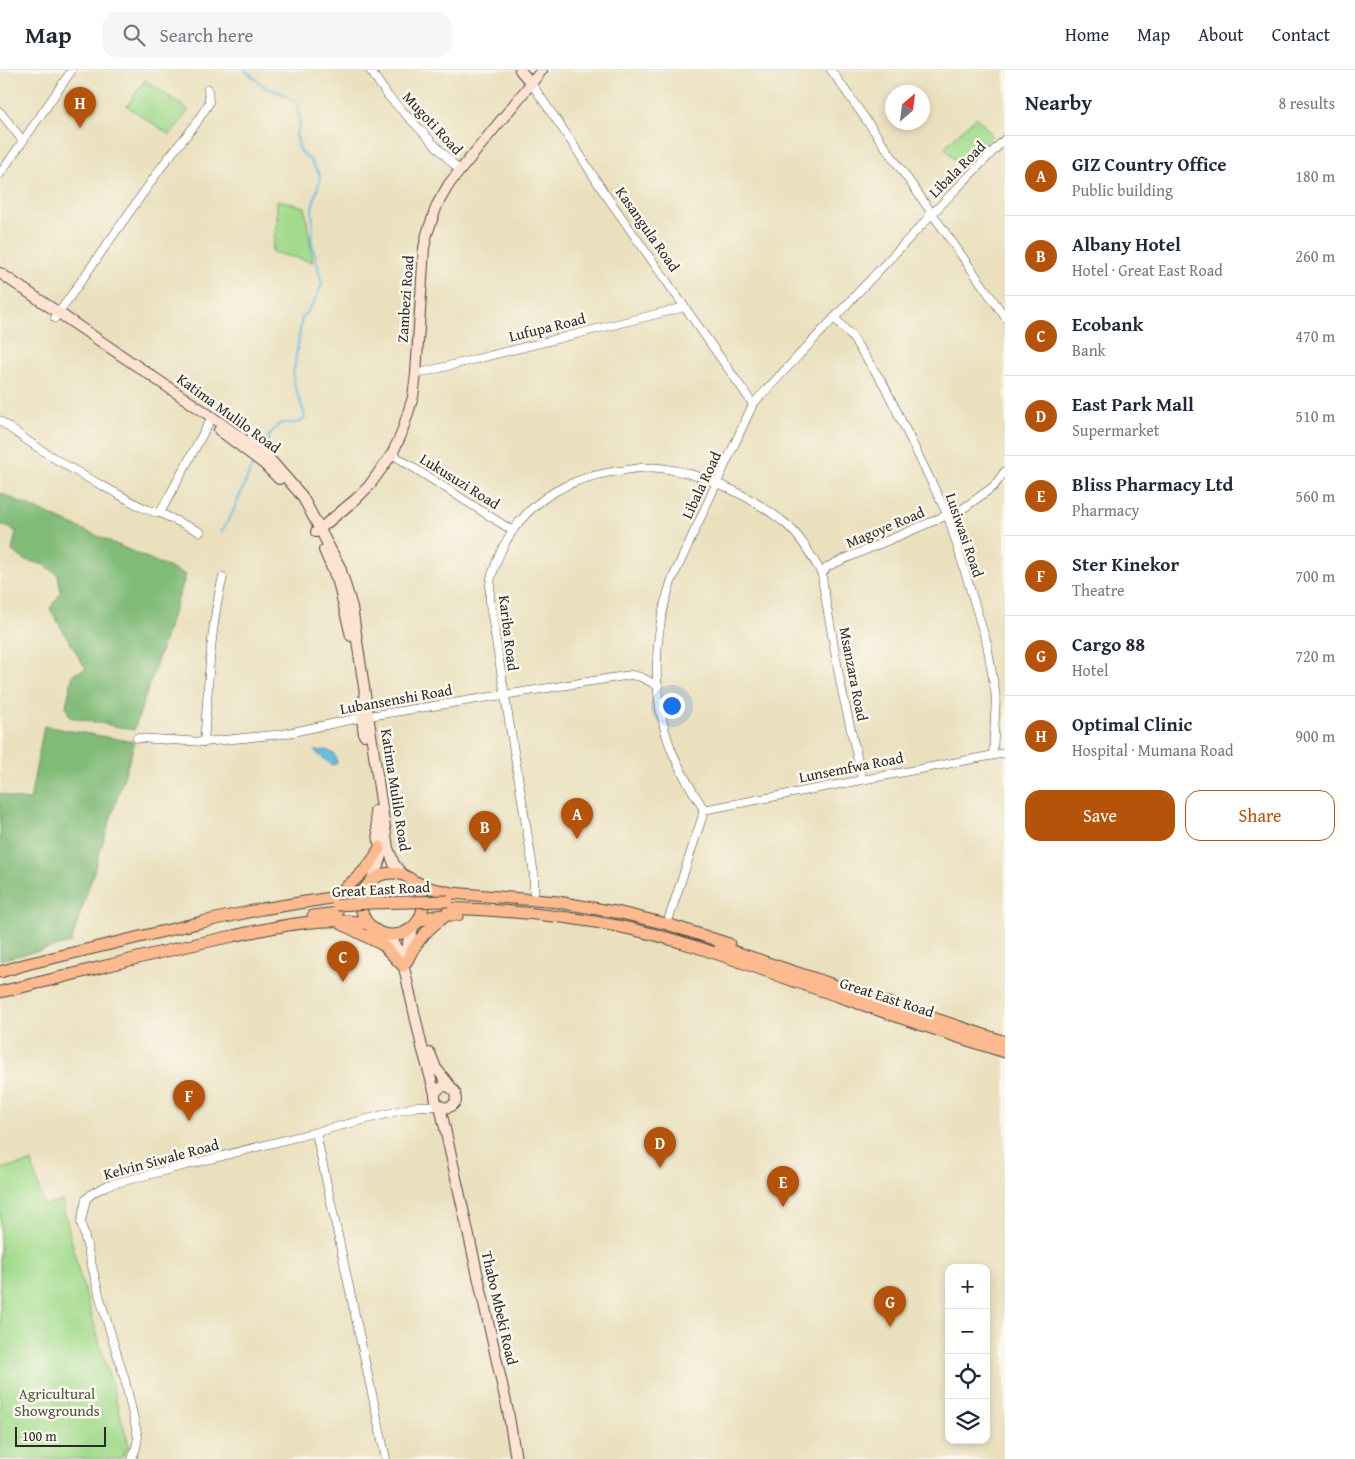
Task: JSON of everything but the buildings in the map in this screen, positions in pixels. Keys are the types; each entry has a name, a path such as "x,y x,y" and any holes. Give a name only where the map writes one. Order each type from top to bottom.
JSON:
{"main road":[{"name":"Kasangula Road","path":"520,70 531,84"},
{"name":"Zambezi Road","path":"318,531 369,486 392,454 408,413 416,374 422,262 427,234 437,205 459,170 542,70"},
{"name":"Katima Mulilo Road","path":"0,274 56,315 267,456 302,496 318,531 340,567 352,608 380,847 379,862 367,887"},
{"name":"Katima Mulilo Road","path":"0,281 56,315"},
{"name":"Katima Mulilo Road","path":"365,717 388,848 394,864 407,877"},
{"path":"380,847 374,859 361,873 336,909 354,929 383,945 405,964 422,935 448,908"},
{"path":"393,873 407,877 418,888 422,898 423,908 415,924 398,934 381,933 369,924 362,908 367,887 383,874 393,873"},
{"name":"Great East Road","path":"407,877 430,888 452,893 534,899 586,906 667,924 741,948 762,965 1005,1052"},
{"name":"Great East Road","path":"0,992 184,946 277,926 301,923 336,909 367,887"},
{"name":"Great East Road","path":"415,924 448,908"},
{"name":"Great East Road","path":"0,972 169,929 262,909 371,910 448,908 533,913 617,926 702,948 762,965 1005,1042"},
{"name":"Great East Road","path":"0,987 179,940 336,909"},
{"name":"Great East Road","path":"0,978 178,933 263,916 336,909 354,922 369,924"},
{"name":"Thabo Mbeki Road","path":"415,924 408,942 405,964 508,1411 516,1459"},
{"name":"Thabo Mbeki Road","path":"381,933 398,947 405,964 431,1056 436,1068 456,1096 450,1122 452,1164"},
{"path":"435,1095 440,1088 451,1087"},
{"path":"439,1106 446,1108 454,1104"}],"street":[{"path":"0,174 72,70"},
{"name":"Mugoti Road","path":"370,70 388,96 459,170"},
{"path":"831,70 1005,317"},
{"name":"Kasangula Road","path":"531,84 603,191 754,404"},
{"path":"56,315 165,162 195,125 209,103 208,89"},
{"path":"0,112 23,141"},
{"name":"Libala Road","path":"703,810 671,748 658,700 659,630 671,582 754,404 1005,139"},
{"name":"Lufupa Road","path":"416,374 685,307"},
{"name":"Lusiwasi Road","path":"835,318 852,338 884,385 948,516 987,644 996,697 993,754"},
{"path":"160,513 211,420"},
{"path":"0,421 42,451 89,479 128,500 200,532"},
{"name":"Lukusuzi Road","path":"392,454 513,531"},
{"name":"Kariba Road","path":"534,899 534,874 490,604 490,579 502,551 513,531 533,507 551,492 570,482 597,474 646,467 692,474 750,499 783,521 802,543 822,574"},
{"name":"Magoye Road","path":"822,574 827,567 964,508 994,486 1005,471"},
{"name":"Msanzara Road","path":"822,574 841,686 862,779"},
{"path":"204,742 218,595 223,578"},
{"name":"Lubansenshi Road","path":"137,738 204,742 283,734 365,717 631,675 641,677 658,686"},
{"name":"Lunsemfwa Road","path":"703,810 1005,753"},
{"path":"667,924 703,810"},
{"name":"Kelvin Siwale Road","path":"418,1106 435,1095"},
{"name":"Kelvin Siwale Road","path":"132,1459 138,1437 125,1380 101,1302 81,1222 86,1199 94,1192 108,1185 418,1106 439,1106"},
{"path":"316,1133 386,1459"}],"green space":[{"path":"145,80 189,110 170,135 127,106"},
{"path":"976,117 993,135 960,166 944,147"},
{"path":"277,200 305,207 313,262 272,252 277,219"},
{"path":"0,493 186,575 134,730 70,717 66,706 73,674 86,669 50,609 61,592 58,575 45,565 25,560 12,551 16,531 0,524"},
{"path":"44,726 135,742 71,943 0,960 0,793 13,798 30,800"},
{"name":"Agricultural Showgrounds","path":"32,1162 43,1205 62,1201 79,1272 129,1445 121,1459 0,1459 0,1169"}],"water":[{"path":"316,750 327,750 335,755 337,763 333,765 315,752"}],"waterway":[{"path":"245,70 265,87 281,93 296,102 300,126 296,134 300,151 310,160 320,175 312,208 313,228 311,239 322,284 313,304 302,318 293,375 305,418 298,423 280,423 269,436 265,448"},
{"path":"221,532 233,512 253,464"}],"place":[{"name":"Optimal Clinic","path":"80,128"},
{"name":"GIZ Country Office","path":"577,839"},
{"name":"Albany Hotel","path":"485,852"},
{"name":"Ecobank","path":"343,982"},
{"name":"Ster Kinekor","path":"189,1121"},
{"name":"East Park Mall","path":"660,1168"},
{"name":"Bliss Pharmacy Ltd","path":"783,1207"},
{"name":"Cargo 88","path":"890,1327"}]}
